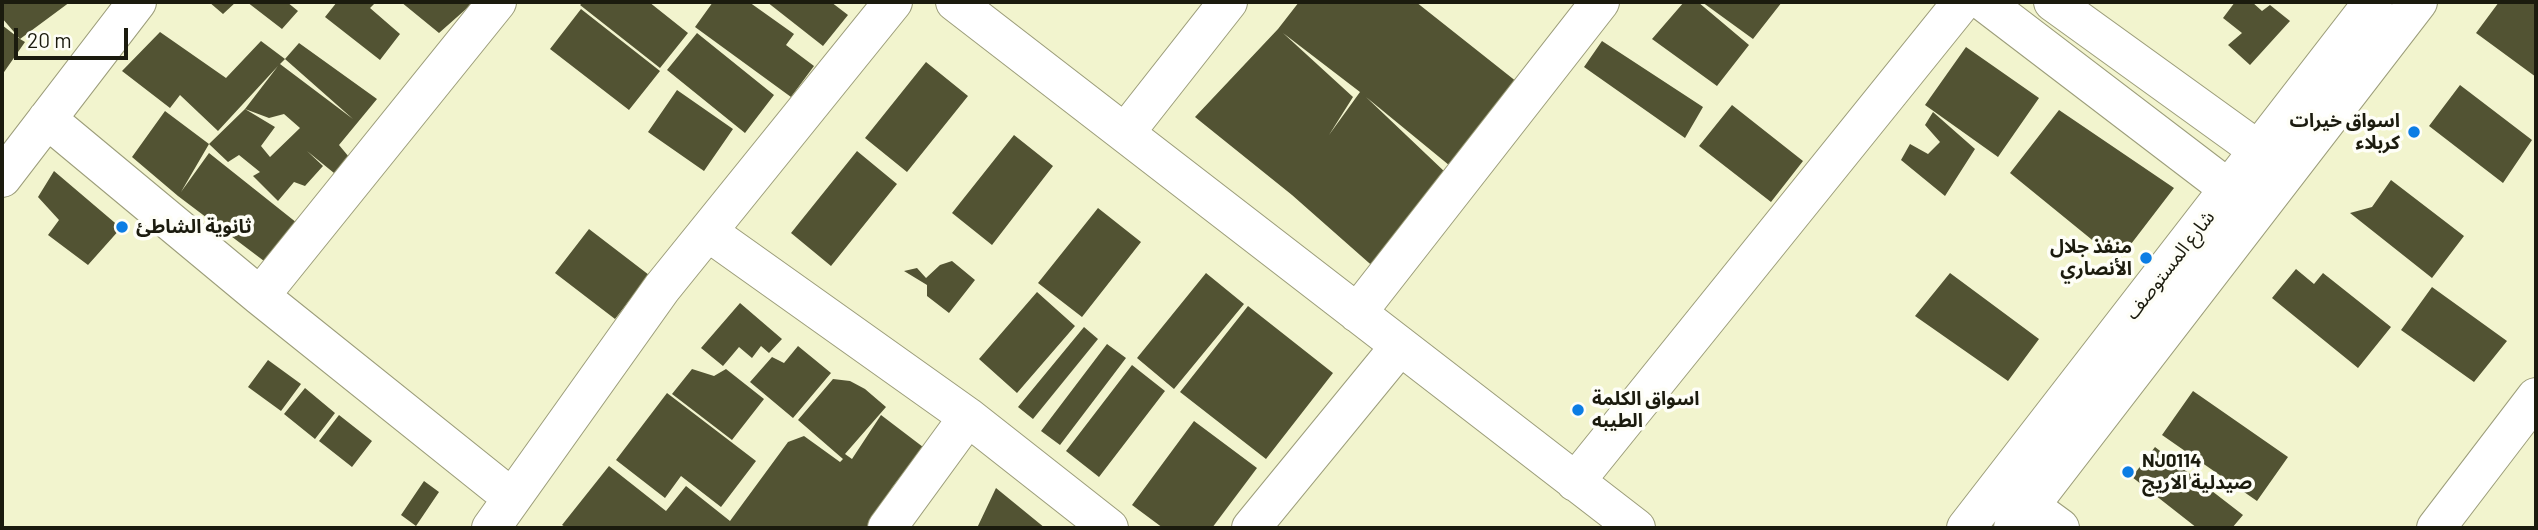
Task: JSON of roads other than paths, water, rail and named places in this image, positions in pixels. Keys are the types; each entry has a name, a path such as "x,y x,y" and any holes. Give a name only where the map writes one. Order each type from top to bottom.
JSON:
{"street":[{"path":"2,178 137,2"},
{"path":"260,296 496,2"},
{"path":"47,119 260,296 501,513 662,288 893,2"},
{"path":"955,2 1636,528"},
{"path":"1125,133 1228,2"},
{"path":"1357,313 1600,2"},
{"path":"1575,482 1962,2"},
{"path":"1984,2 2229,189"},
{"path":"2053,2 2258,150"},
{"name":"شارع المستوصف","path":"1966,528 2373,2"},
{"name":"شارع المستوصف","path":"2022,517 2418,2"},
{"path":"708,232 968,417 1108,528"},
{"path":"1251,528 1400,346"},
{"path":"2436,528 2536,397"},
{"path":"887,528 968,417"},
{"path":"2022,517 2060,528"}],"place":[{"name":"اسواق خيرات كربلاء","path":"2414,132"},
{"name":"ثانوية الشاطئ","path":"122,227"},
{"name":"منفذ جلال الأنصاري","path":"2146,258"},
{"name":"اسواق الكلمة الطيبه","path":"1578,410"},
{"name":"NJ0114 صيدلية الاريج","path":"2128,472"}]}
